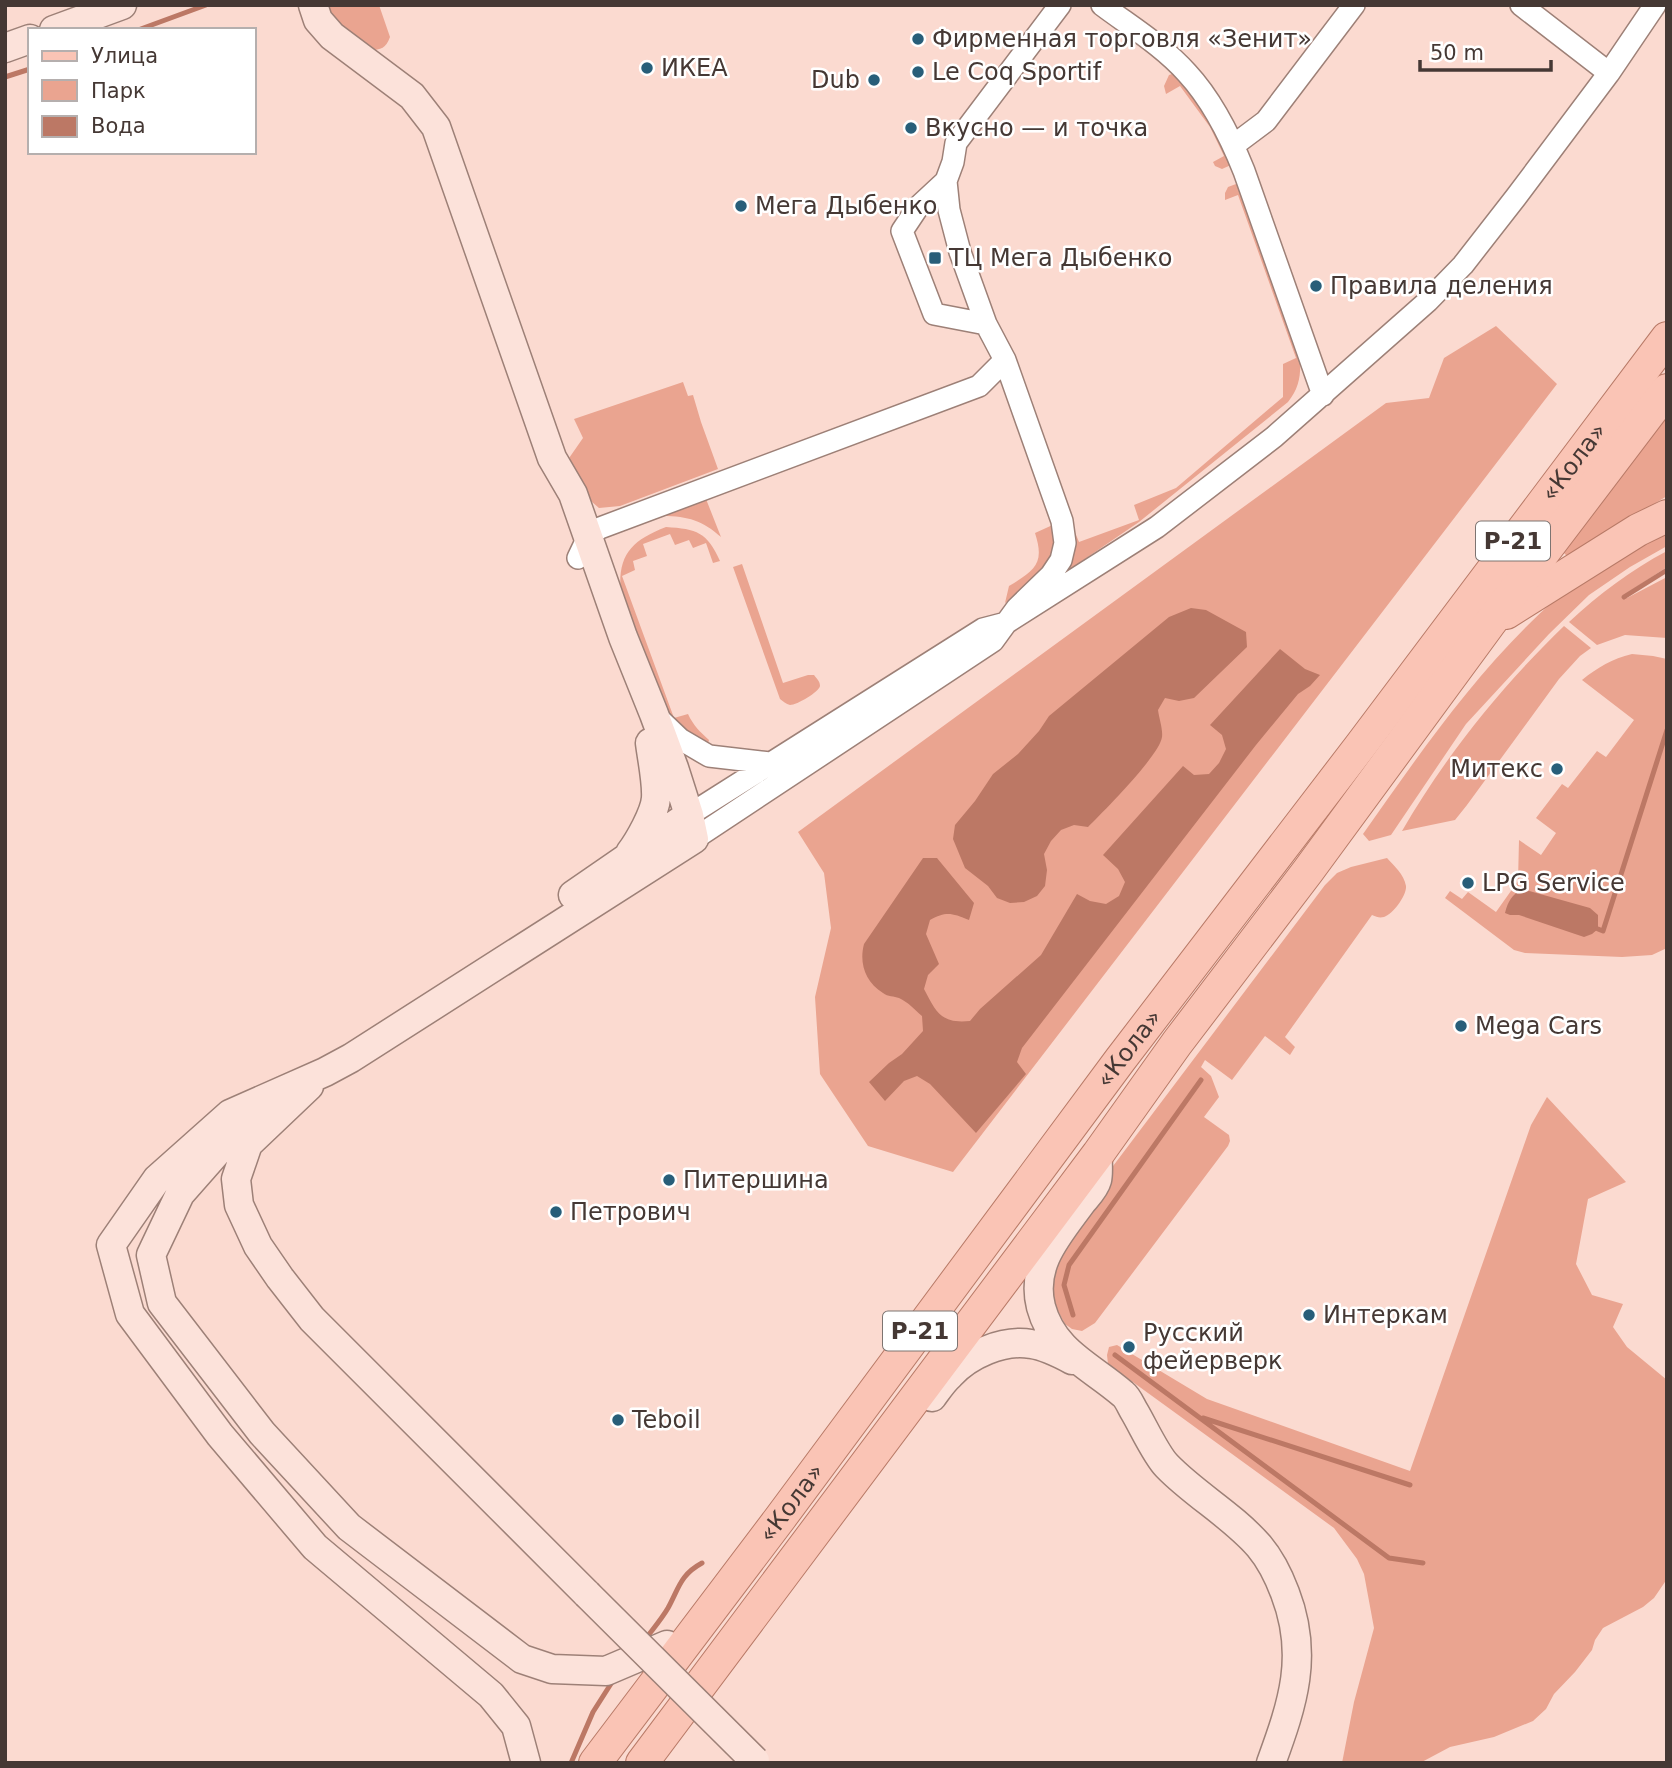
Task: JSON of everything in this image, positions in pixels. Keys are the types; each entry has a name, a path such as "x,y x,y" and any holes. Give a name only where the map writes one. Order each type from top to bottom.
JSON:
{"main road":[{"name":"«Кола»","path":"595,1763 790,1506 1120,1060 1667,338"},
{"name":"«Кола»","path":"642,1763 1098,1154 1177,1043 1308,871 1490,623 1667,390"},
{"path":"1490,623 1638,530 1667,516"}],"street":[{"path":"59,28 122,5"},
{"path":"313,5 318,20 332,36 412,96 436,127 552,458 575,498 584,547 650,743 686,831"},
{"path":"693,1634 606,1671 552,1669 522,1659 349,1527 262,1433 162,1303 151,1255 180,1194 232,1135 325,1072 362,1051 686,831 993,641 1017,608 1051,575 1061,559 1065,543 1062,521 1005,360 986,324 960,252 949,210 946,181 956,144 1060,5"},
{"path":"1102,5 1170,56 1188,73 1219,117 1234,145 1323,395"},
{"path":"1234,145 1266,121 1354,5"},
{"path":"1521,5 1609,73"},
{"path":"756,1762 312,1319 258,1246 239,1205 236,1179 248,1143 325,1072 342,1047 623,861 686,831 770,763 983,629 1006,623 1157,527 1274,437 1428,301 1463,265 1609,73 1655,5"},
{"path":"5,48 28,40"},
{"path":"946,181 918,207 902,231 934,314 986,324"},
{"path":"584,547 600,528 979,386 1005,360"},
{"path":"552,458 558,502 584,547 654,714 686,831"},
{"path":"575,498 595,514 619,521"},
{"path":"654,714 680,739 709,756 770,763"},
{"path":"623,861 635,846 656,799 650,743"},
{"path":"325,1072 230,1114 157,1179 111,1245 130,1314 220,1435 315,1546 491,1695 516,1726 526,1763"},
{"path":"1098,1154 1097,1182 1049,1248 1039,1274 1041,1307 1060,1344 1125,1396 1165,1465 1245,1533 1260,1548 1280,1579 1292,1610 1297,1642 1297,1673 1288,1716 1271,1763"},
{"path":"858,1475 878,1465 951,1374 978,1355 1011,1343 1029,1343 1084,1365"}],"green space":[{"path":"321,5 379,5 390,37 387,44 383,48 370,50 334,22"},
{"path":"1175,73 1213,123 1231,165 1222,169 1215,166 1213,162 1224,156 1210,127 1180,86 1166,94 1164,86 1169,75"},
{"path":"1236,184 1240,186 1300,358 1300,376 1295,392 1288,402 1139,522 1057,578 1074,530 1079,542 1139,520 1134,505 1176,488 1283,397 1283,364 1296,358 1238,195 1225,200 1228,187"},
{"path":"1496,326 1557,384 953,1172 868,1146 820,1074 815,997 831,928 824,873 798,832 1386,403 1429,398 1444,358"},
{"path":"683,382 688,396 693,395 718,469 620,506 599,508 584,495 567,461 583,438 574,419"},
{"path":"1667,412 1667,496 1568,557 1562,551"},
{"path":"706,499 721,537 695,520 663,516"},
{"path":"1057,523 1059,543 1036,583 1005,603 1009,586 1036,565 1039,552 1035,533"},
{"path":"666,527 700,534 720,561 713,563 706,543 693,548 689,540 675,545 670,534 643,544 647,556 633,561 635,570 622,576 674,718 688,714 709,740 707,748 672,723 621,595 621,570 628,552 643,538"},
{"path":"1667,527 1667,546 1589,595 1549,634 1466,724 1391,835 1369,841 1363,834 1414,762 1468,692 1526,627 1593,569"},
{"path":"1667,551 1667,567 1621,597 1627,598 1667,577 1667,638 1625,635 1597,645 1569,622 1616,583"},
{"path":"742,564 783,683 814,675 819,683 816,692 798,703 790,705 780,699 733,567"},
{"path":"1564,626 1591,648 1559,679 1467,805 1455,820 1402,831 1437,775 1476,723 1518,673"},
{"path":"1632,654 1667,659 1667,948 1652,955 1622,957 1525,953 1514,950 1445,898 1450,891 1462,899 1468,892 1496,912 1518,881 1519,840 1541,855 1556,833 1536,818 1562,784 1568,788 1597,751 1606,757 1634,720 1582,680 1606,664"},
{"path":"1387,858 1398,870 1406,886 1402,899 1388,915 1372,915 1285,1037 1295,1047 1290,1055 1265,1036 1232,1080 1205,1060 1201,1067 1211,1076 1219,1097 1204,1117 1229,1135 1228,1146 1095,1323 1082,1331 1072,1329 1065,1324 1051,1298 1054,1252 1098,1186 1325,885 1337,873"},
{"path":"1547,1097 1626,1182 1588,1199 1576,1264 1592,1295 1623,1304 1613,1327 1627,1347 1667,1380 1667,1579 1654,1598 1643,1607 1603,1628 1592,1650 1554,1694 1546,1709 1533,1721 1494,1737 1450,1747 1420,1763 1342,1763 1354,1702 1374,1628 1364,1574 1357,1559 1334,1528 1108,1364 1109,1347 1117,1345 1207,1399 1410,1471 1531,1125"}],"water":[{"path":"1191,608 1206,610 1246,632 1247,647 1194,698 1179,701 1165,698 1158,710 1162,737 1152,757 1088,827 1074,825 1061,830 1051,841 1044,854 1047,870 1045,886 1037,896 1024,902 1010,903 997,898 988,886 965,868 953,839 955,825 993,774 1018,754 1049,716 1169,617"},
{"path":"1280,649 1305,669 1320,675 1298,694 1256,745 1022,1048 1017,1062 1026,1074 976,1133 930,1084 917,1076 904,1081 885,1101 869,1082 902,1054 923,1031 922,1016 899,998 885,994 872,983 863,965 864,944 923,858 937,858 974,903 969,920 949,914 930,920 926,934 939,964 928,975 924,989 941,1015 952,1020 970,1021 1041,955 1077,894 1090,901 1106,904 1119,896 1125,882 1118,869 1103,855 1183,766 1194,775 1209,774 1219,763 1226,749 1222,735 1210,725"},
{"path":"1522,889 1590,908 1598,915 1598,929 1584,937 1519,915 1505,913 1511,899"}],"waterway":[{"path":"143,28 206,5"},
{"path":"5,77 28,70"},
{"path":"1624,597 1667,570"},
{"path":"1598,929 1603,931 1667,730"},
{"path":"1073,1315 1064,1285 1069,1265 1201,1080"},
{"path":"1115,1355 1389,1558 1423,1563"},
{"path":"1203,1418 1410,1485"},
{"path":"644,1641 665,1612 684,1577 702,1563"},
{"path":"571,1763 593,1712 614,1679"}],"place":[{"name":"Фирменная торговля «Зенит»","path":"918,39"},
{"name":"ИКЕА","path":"647,68"},
{"name":"Le Coq Sportif","path":"918,72"},
{"name":"Dub","path":"874,80"},
{"name":"Вкусно — и точка","path":"911,128"},
{"name":"Мега Дыбенко","path":"741,206"},
{"name":"ТЦ Мега Дыбенко","path":"935,258"},
{"name":"Правила деления","path":"1316,286"},
{"name":"Митекс","path":"1557,769"},
{"name":"LPG Service","path":"1468,883"},
{"name":"Mega Cars","path":"1461,1026"},
{"name":"Питершина","path":"669,1180"},
{"name":"Петрович","path":"556,1212"},
{"name":"Интеркам","path":"1309,1315"},
{"name":"Русский фейерверк","path":"1129,1347"},
{"name":"Teboil","path":"618,1420"}]}
